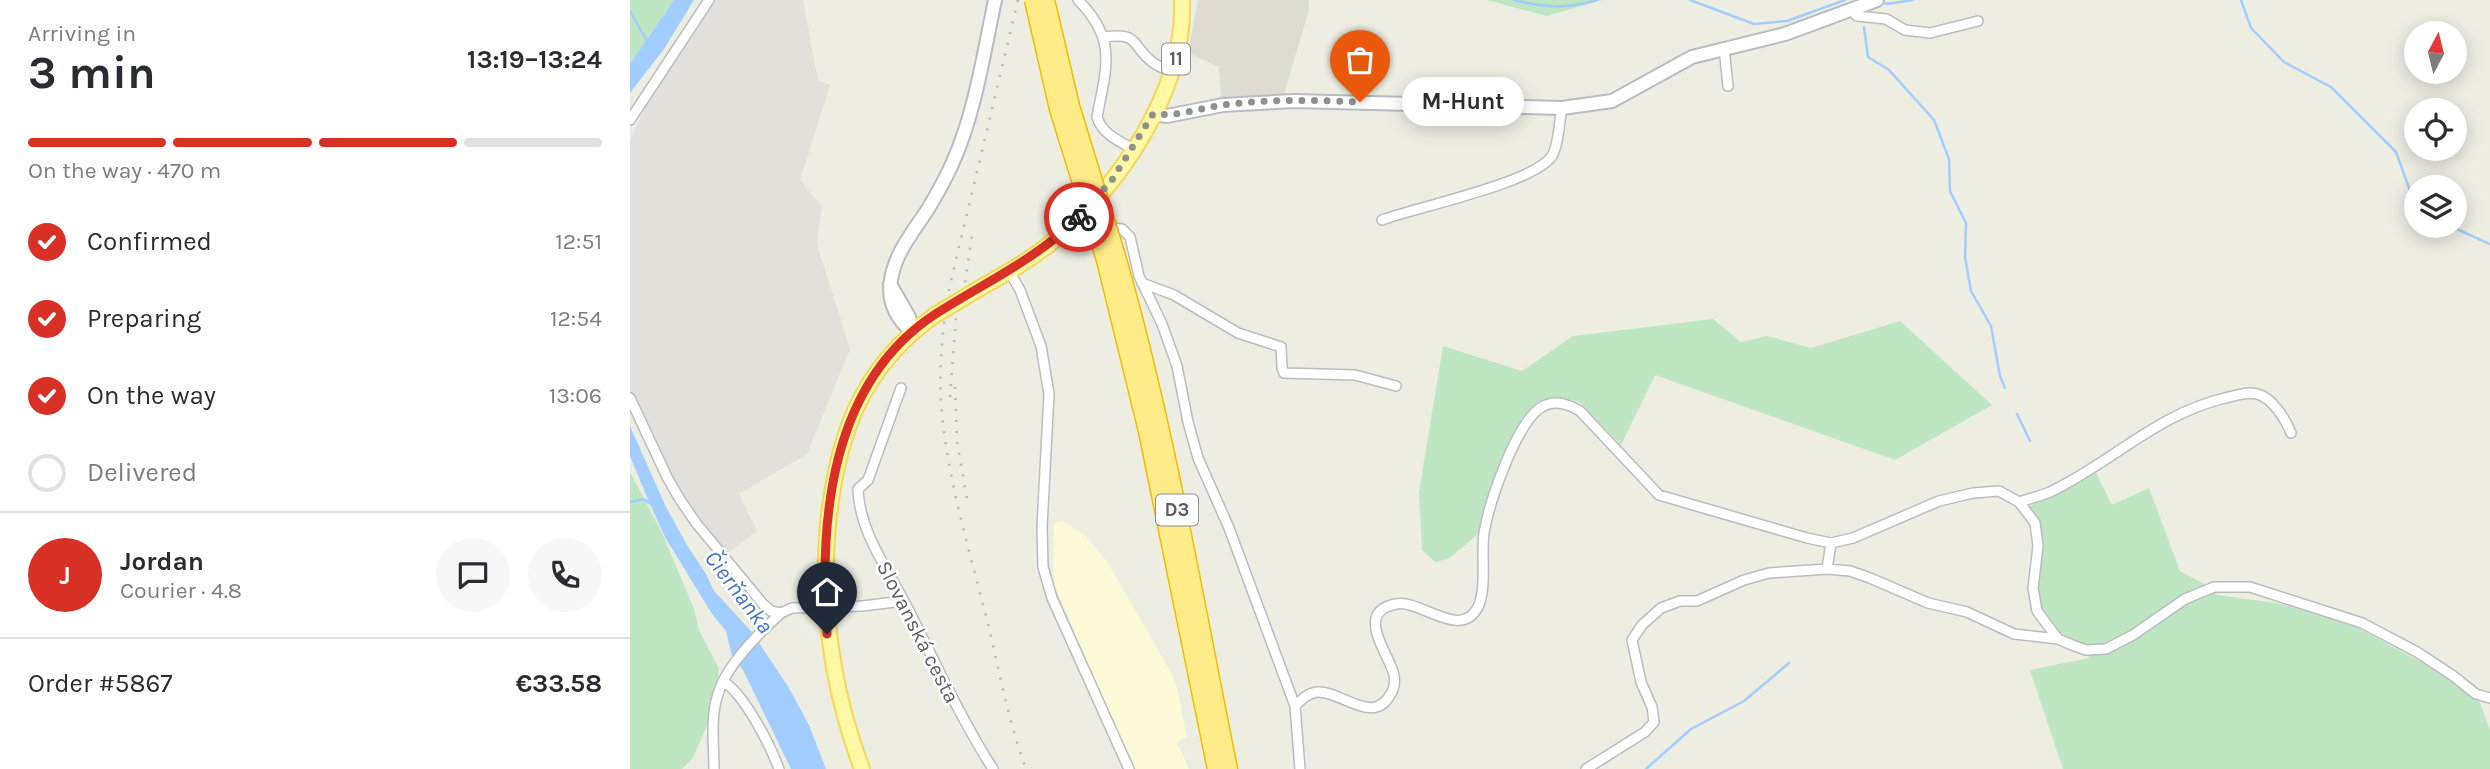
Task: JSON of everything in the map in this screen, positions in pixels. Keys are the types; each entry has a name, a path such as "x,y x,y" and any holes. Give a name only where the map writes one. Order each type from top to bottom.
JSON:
{"highway":[{"name":"D3","path":"1033,0 1058,109 1142,347 1229,769"},
{"name":"D3","path":"1046,0 1110,257 1216,769"}],"main road":[{"name":"11","path":"862,769 836,689 825,606 825,561 831,498 837,463 856,405 874,375 912,332 934,315 1043,249 1102,194 1133,149 1172,72 1181,35 1182,0"}],"street":[{"path":"630,120 709,0"},
{"path":"912,332 900,321 892,304 890,284 895,262 939,191 961,144 995,0"},
{"path":"1078,0 1087,9 1104,37 1108,60 1097,117 1104,131 1133,149"},
{"path":"1153,114 1167,116 1223,105 1294,101 1562,108 1612,102 1679,62 1785,34 1872,2"},
{"path":"1851,10 1857,16 1886,19 1905,30 1930,33 1978,21"},
{"path":"1104,37 1130,38 1138,44 1149,60 1172,72"},
{"path":"1724,48 1728,86"},
{"path":"1382,220 1475,194 1544,166 1554,153 1562,108"},
{"path":"1067,229 1087,243 1112,228 1126,232 1133,243 1142,283 1162,324 1177,366 1198,458 1238,548 1295,706 1300,769"},
{"path":"1009,271 1020,290 1041,346 1049,394 1042,527 1043,567 1052,598 1129,769"},
{"path":"1142,283 1174,295 1238,333 1281,347 1284,373 1355,375 1396,386"},
{"name":"Slovanská cesta","path":"901,387 868,480 858,489 858,507 877,553 968,730 993,769"},
{"path":"2019,502 2049,492 2162,422 2199,404 2241,394 2259,394 2266,398 2286,421 2291,433"},
{"path":"630,398 667,477 696,523 763,604 771,611 780,613"},
{"path":"1295,706 1307,695 1317,692 1328,693 1365,707 1380,705 1389,698 1394,675 1376,631 1377,619 1388,606 1407,604 1451,620 1466,618 1472,614 1482,593 1484,537 1506,463 1535,412 1546,405 1563,403 1580,411 1659,495 1830,543 1853,538 1939,502 1973,493 1999,491 2019,502 2035,523 2038,546 2033,588 2037,611 2058,639"},
{"path":"1827,569 1830,543"},
{"path":"1586,769 1645,732 1654,722 1652,707 1641,682 1632,640 1642,625 1661,608 1680,601 1697,601 1744,580 1769,573 1827,569 1850,572 1928,603 1967,612 2014,634 2058,639 2086,650 2106,649 2133,635 2185,599 2214,587 2250,587 2362,623 2417,652 2452,674 2476,694 2490,698"},
{"path":"714,769 713,722 717,695 735,663 780,613 792,608 904,601"},
{"path":"723,681 729,684 750,713 772,749 779,769"}],"shaded area":[{"path":"713,0 803,0 818,81 830,85 800,180 822,206 817,244 850,349 807,454 739,494 757,531 724,556 700,526 672,482 630,391 630,140 655,85"},
{"path":"1198,0 1309,0 1309,10 1284,94 1221,99 1219,67 1188,53"},
{"path":"1062,521 1086,536 1108,563 1172,674 1187,737 1177,742 1189,769 1136,769 1126,752 1055,586 1054,523"}],"green space":[{"path":"630,0 674,0 630,64"},
{"path":"1487,0 1602,0 1547,16"},
{"path":"1713,319 1741,342 1767,336 1811,348 1900,321 1992,405 1895,460 1655,375 1621,445 1579,402 1565,398 1550,399 1532,409 1504,461 1487,503 1482,531 1448,559 1435,562 1422,550 1419,492 1443,346 1522,371 1573,336"},
{"path":"2095,471 2112,505 2149,488 2180,571 2218,595 2289,605 2358,628 2436,670 2480,703 2490,730 2490,769 2063,769 2030,670 2089,658 2086,647 2060,635 2047,621 2041,606 2037,587 2038,522 2029,507"},
{"path":"630,472 662,533 694,609 699,630 719,669 710,718 693,758 682,769 630,769"}],"water":[{"path":"674,0 694,0 664,49 630,93 630,64"},
{"path":"630,426 665,505 687,545 714,591 752,632 789,688 809,725 826,769 791,769 743,670 732,656 726,631 712,614 665,537 630,456"}],"waterway":[{"path":"1514,0 1556,6 1598,0"},
{"path":"1690,0 1754,24 1787,21 1845,0"},
{"path":"1882,2 1887,4 1913,0"},
{"path":"2241,0 2251,28 2284,62 2331,87 2396,152 2404,175"},
{"path":"630,11 647,41"},
{"path":"1864,27 1868,57 1889,70 1934,120 1949,159 1950,191 1966,223 1965,257 1971,291 1991,326 2000,376 2005,388"},
{"path":"2467,234 2490,244"},
{"path":"2017,414 2030,441"},
{"path":"630,502 644,499 649,503"},
{"path":"1646,769 1691,729 1744,701 1789,663"}],"railway":[{"path":"1018,0 950,285 942,343 941,401 959,511 1009,714 1026,769"},
{"path":"962,304 972,235"},
{"path":"950,397 958,292"},
{"path":"955,387 957,441 968,505"}],"way so far":[{"path":"1079,217 1102,194 1153,114 1167,116 1223,105 1259,102 1360,102"}],"place":[{"name":"M-Hunt","path":"1360,102"}],"route":[{"path":"827,634 825,561 834,474 846,431 862,394 881,365 912,332 934,315 1043,249 1079,217"}],"water label":[{"name":"Čierňanka","path":"739,592"}]}
